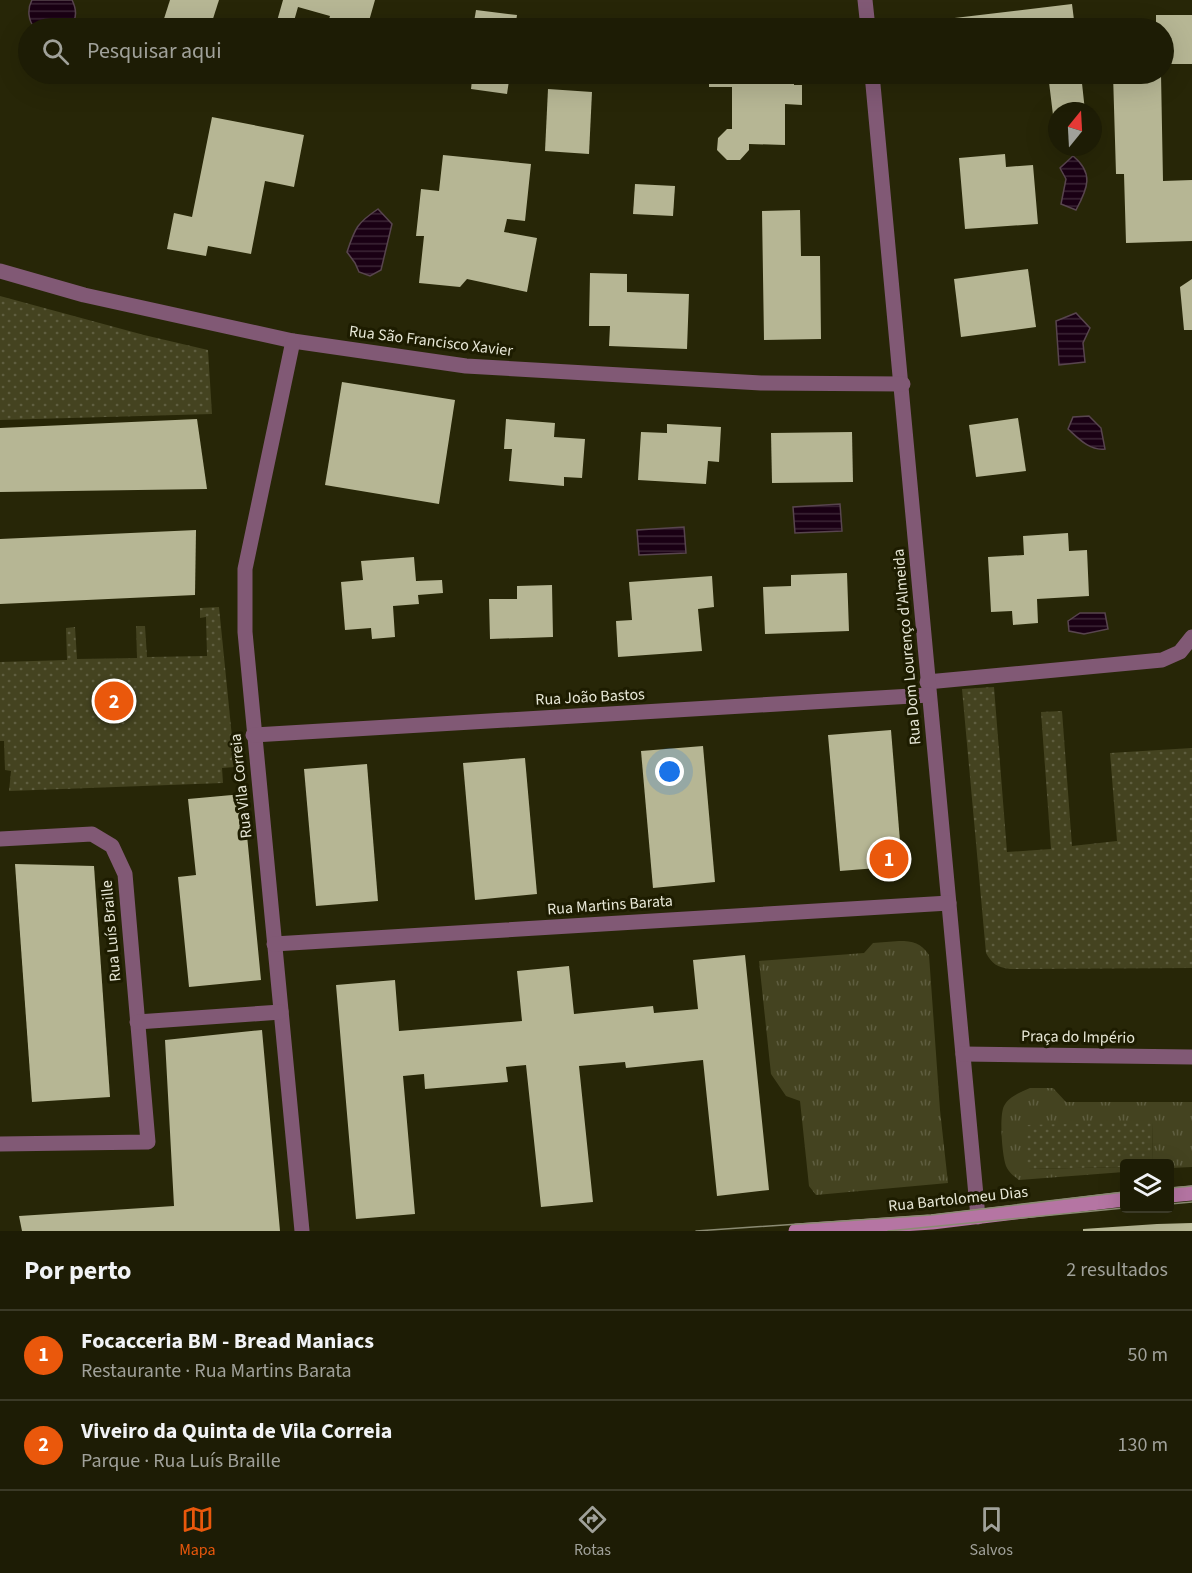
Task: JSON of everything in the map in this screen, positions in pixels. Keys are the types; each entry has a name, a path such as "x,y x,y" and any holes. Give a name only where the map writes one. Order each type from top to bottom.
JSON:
{"street":[{"path":"865,0 867,18"},
{"name":"Rua Dom Lourenço d'Almeida","path":"873,84 903,384 928,688 978,1217"},
{"name":"Rua São Francisco Xavier","path":"0,271 84,295 293,341 466,366 761,382 903,384"},
{"name":"Rua Vila Correia","path":"293,341 245,569 245,632 302,1231"},
{"name":"Rua João Bastos","path":"253,735 928,688 1162,660 1180,652 1192,637"},
{"name":"Rua Luís Braille","path":"0,839 92,834 112,846 125,874 147,1142 0,1144"},
{"name":"Rua Martins Barata","path":"274,944 949,903"},
{"path":"137,1022 281,1012"},
{"name":"Praça do Império","path":"963,1054 1192,1057"},
{"path":"1174,1195 1192,1193"},
{"name":"Rua Bartolomeu Dias","path":"796,1231 978,1217 1120,1200"}],"green space":[{"path":"0,296 208,350 212,414 0,420"},
{"path":"219,607 235,767 222,768 223,783 9,791 11,771 5,770 4,741 0,741 0,662 67,660 66,628 75,627 77,659 137,658 136,626 145,626 147,657 207,656 206,617 200,618 200,608"},
{"path":"994,687 1007,852 1051,849 1041,712 1062,711 1072,846 1117,841 1110,753 1192,748 1192,968 1010,969 995,964 988,957 962,689"},
{"path":"899,941 916,944 929,955 940,1110 948,1183 816,1195 809,1186 800,1101 786,1096 771,1074 759,961 864,953 873,943"},
{"path":"1030,1088 1053,1088 1066,1102 1192,1102 1192,1167 1174,1168 1174,1159 1153,1159 1152,1122 1027,1169 1120,1167 1120,1172 1019,1180 1006,1166 1001,1126 1004,1106 1016,1095"},
{"path":"1152,1122 1153,1159 1120,1159 1120,1167 1027,1169 1026,1125"}],"shaded area":[{"path":"32,0 72,0 75,7 75,18 30,18 29,7"},
{"path":"1073,156 1084,169 1086,188 1076,210 1061,204 1066,179 1060,168"},
{"path":"378,209 392,224 381,270 370,276 359,272 347,252 358,227 365,218"},
{"path":"1076,313 1090,328 1083,343 1085,362 1059,365 1056,321"},
{"path":"1089,416 1101,428 1105,449 1090,446 1068,429 1073,417"},
{"path":"840,504 842,531 795,533 793,507"},
{"path":"684,527 686,553 639,555 637,530"},
{"path":"1080,613 1105,613 1108,629 1084,634 1069,631 1068,621"}],"building":[{"path":"170,0 219,0 213,18 164,18"},
{"path":"283,0 375,0 370,18 329,18 330,16 298,7 295,18 278,18"},
{"path":"1072,4 1074,18 954,18"},
{"path":"476,10 517,15 517,18 475,18"},
{"path":"1156,15 1192,15 1192,64 1174,64 1174,18 1156,18"},
{"path":"472,84 508,84 507,94 471,89"},
{"path":"709,84 802,85 802,105 785,104 785,145 749,144 749,150 740,160 727,160 717,150 718,138 727,129 732,129 732,87 709,87"},
{"path":"1049,84 1082,84 1084,102 1051,102"},
{"path":"1113,84 1161,84 1163,181 1192,180 1192,241 1126,243 1124,174 1116,174"},
{"path":"548,89 592,92 589,154 545,151"},
{"path":"212,117 304,135 294,187 265,181 251,254 208,246 206,256 167,249 174,213 192,217"},
{"path":"1005,154 1006,167 1033,165 1038,224 965,229 959,158"},
{"path":"443,155 531,164 525,221 507,219 504,232 537,238 527,292 467,279 460,287 419,283 424,236 416,236 421,189 439,191"},
{"path":"635,184 675,186 673,216 633,214"},
{"path":"800,210 801,256 820,256 821,339 764,340 762,211"},
{"path":"1028,269 1036,327 961,337 954,279"},
{"path":"590,273 627,274 627,292 689,294 687,349 609,346 610,326 589,326"},
{"path":"1192,279 1192,330 1184,330 1180,287"},
{"path":"342,382 455,400 439,504 325,485"},
{"path":"1018,418 1026,471 976,477 969,425"},
{"path":"197,419 207,489 0,492 0,428"},
{"path":"506,419 555,423 554,437 585,439 582,478 564,477 564,486 509,481 512,449 504,449"},
{"path":"667,424 721,427 719,462 708,461 706,484 638,480 641,432 667,433"},
{"path":"852,432 853,482 772,483 771,433"},
{"path":"196,530 195,595 0,604 0,539"},
{"path":"1068,533 1069,551 1087,550 1089,596 1037,599 1038,623 1013,625 1012,611 991,612 988,557 1024,555 1023,536"},
{"path":"414,557 416,581 442,580 443,593 418,595 419,604 393,606 395,637 372,639 371,628 345,630 341,582 363,580 361,561"},
{"path":"847,573 849,631 765,634 763,587 791,586 791,575"},
{"path":"712,576 714,607 698,609 702,651 618,657 616,621 632,620 629,582"},
{"path":"552,585 553,637 490,639 489,599 517,599 517,586"},
{"path":"891,730 902,866 840,871 828,735"},
{"path":"703,746 715,882 653,888 641,751"},
{"path":"525,758 537,894 475,900 463,763"},
{"path":"367,764 378,901 316,906 304,769"},
{"path":"243,794 261,980 189,987 178,877 196,875 188,799"},
{"path":"15,864 94,866 110,1097 32,1102"},
{"path":"745,955 769,1190 717,1196 703,1060 626,1068 625,1062 579,1066 593,1202 541,1207 526,1065 506,1067 508,1082 425,1089 424,1074 403,1076 415,1214 356,1219 336,985 395,980 399,1031 522,1021 517,971 569,966 574,1014 653,1006 654,1013 698,1009 693,960"},
{"path":"262,1030 280,1231 22,1231 19,1216 174,1206 165,1040"},
{"path":"1192,1223 1192,1231 1083,1231 1083,1229"}],"tram line":[{"path":"1174,1188 1192,1186"},
{"path":"696,1231 931,1215 1120,1192"},
{"path":"1174,1204 1192,1202"},
{"path":"888,1231 1120,1208"}],"place":[{"name":"Viveiro da Quinta de Vila Correia","path":"114,701"},
{"name":"Focacceria BM - Bread Maniacs","path":"889,859"}]}
